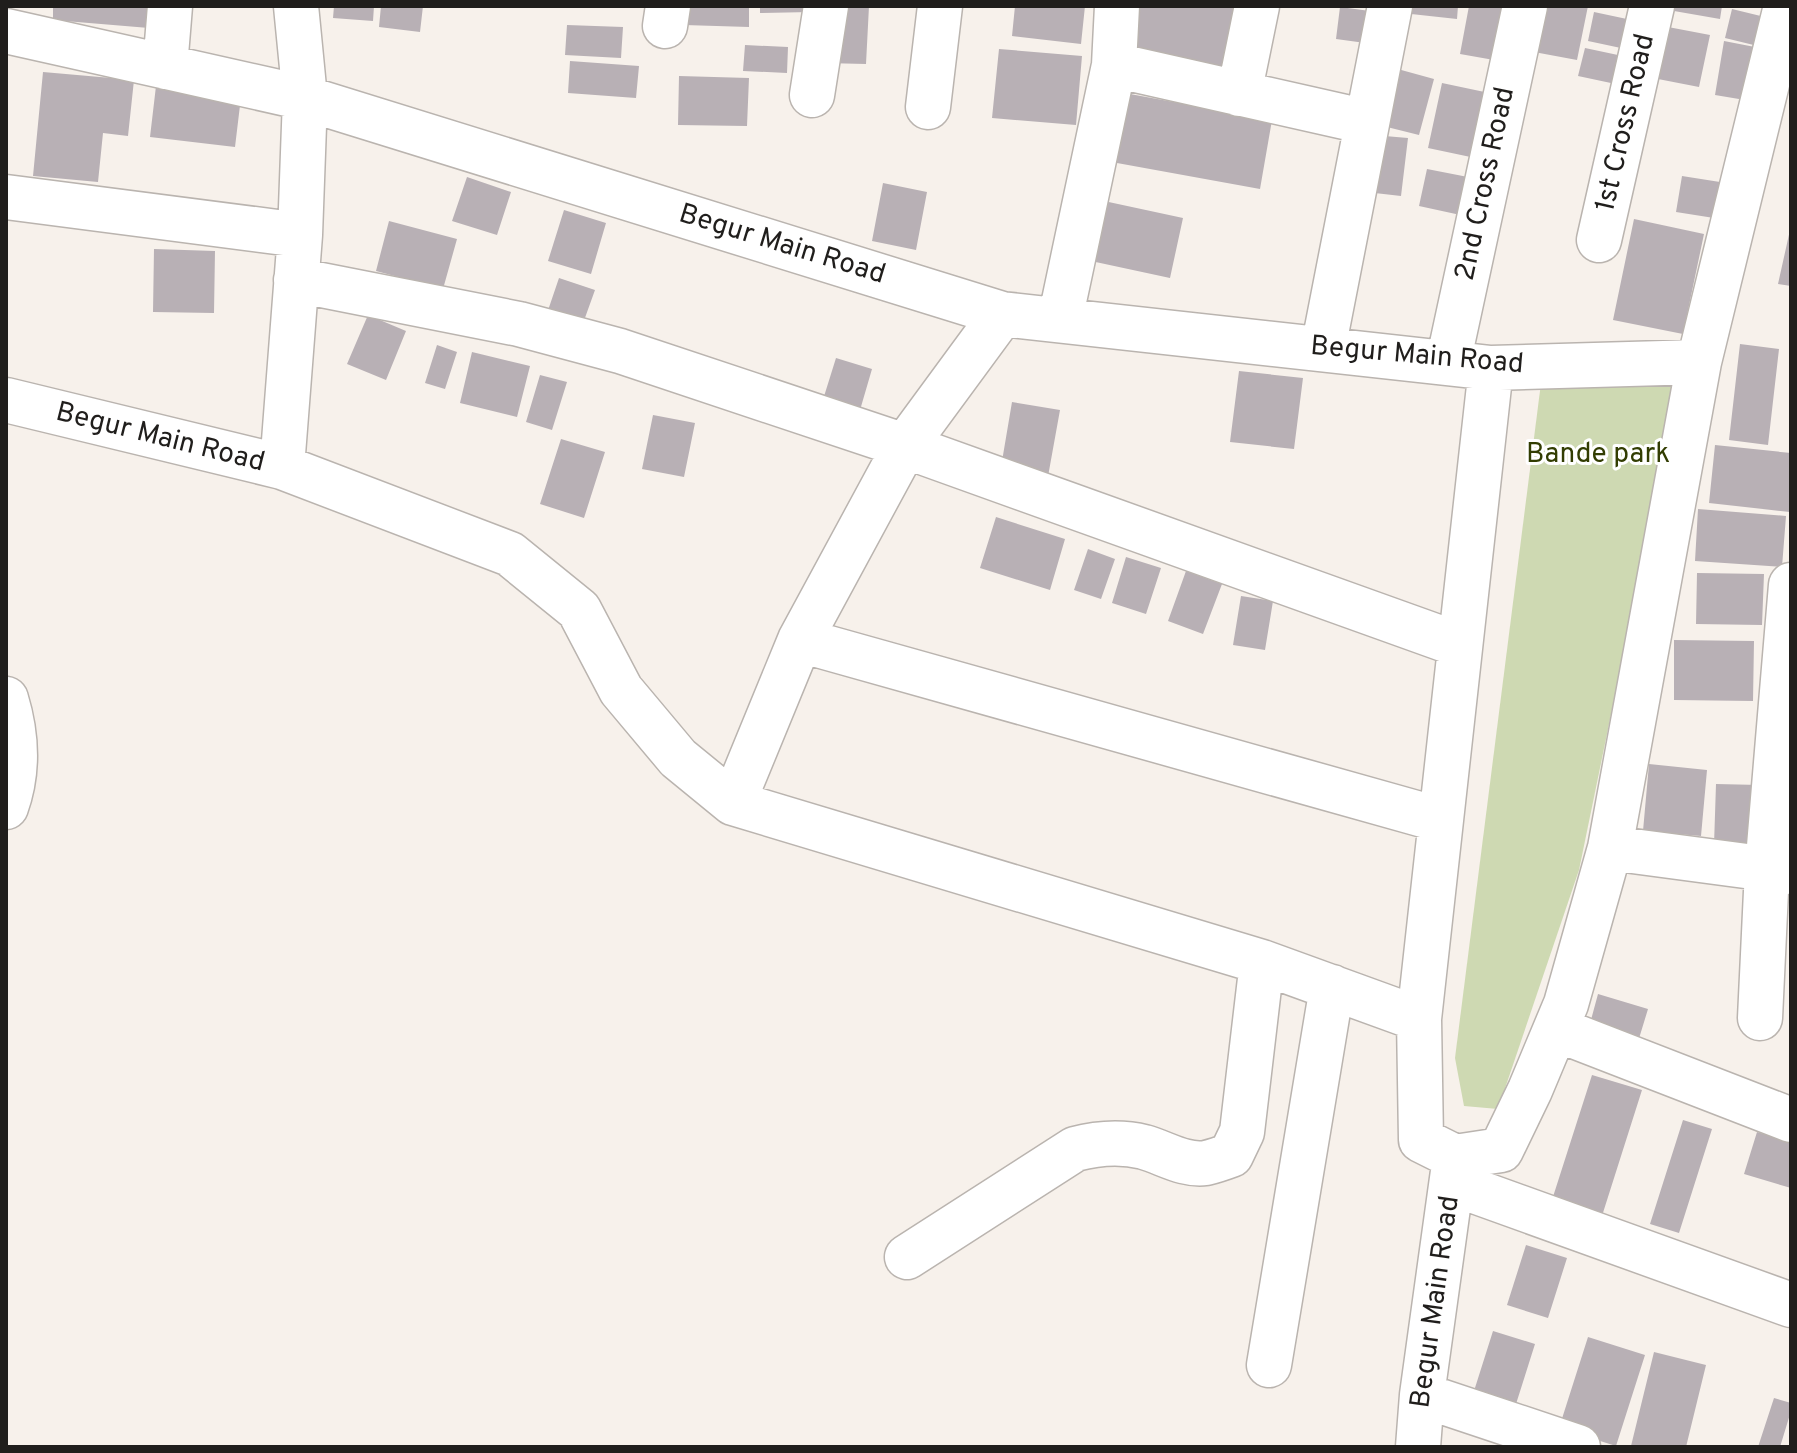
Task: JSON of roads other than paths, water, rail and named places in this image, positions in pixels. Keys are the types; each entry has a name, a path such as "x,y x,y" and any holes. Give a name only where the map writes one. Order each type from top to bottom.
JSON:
{"street":[{"path":"165,67 170,6"},
{"name":"Begur Main Road","path":"6,400 282,467 300,235 305,98 296,6"},
{"path":"812,95 826,6"},
{"path":"928,107 940,6"},
{"path":"1060,320 1114,65 1117,6"},
{"path":"1239,94 1257,6"},
{"path":"1323,349 1390,6"},
{"name":"2nd Cross Road","path":"1448,363 1525,6"},
{"name":"1st Cross Road","path":"1599,240 1652,6"},
{"path":"1699,362 1778,100 1786,6"},
{"path":"6,31 305,98"},
{"path":"1114,65 1367,122"},
{"name":"Begur Main Road","path":"305,98 1002,314 1491,368 1699,362 1610,848 1566,1004 1501,1150 1454,1170"},
{"path":"6,197 300,235"},
{"path":"296,280 519,324 620,351 905,446 1460,645"},
{"path":"733,803 800,640 905,446 1002,314"},
{"path":"282,467 510,554 579,610 621,690 678,758 733,803 1262,962 1419,1019 1491,368"},
{"path":"1760,1018 1779,871 1791,585"},
{"path":"800,640 1441,820"},
{"path":"6,699 13,722 16,757 12,792 6,807"},
{"path":"1610,848 1779,871"},
{"path":"907,1257 1075,1149 1097,1143 1121,1143 1145,1147 1175,1160 1204,1163 1231,1155 1242,1132 1262,962"},
{"path":"1269,1365 1332,987"},
{"name":"Begur Main Road","path":"1419,1019 1421,1140 1454,1170"},
{"path":"1556,1029 1791,1120"},
{"path":"1454,1170 1791,1305"},
{"name":"Begur Main Road","path":"1418,1447 1422,1395 1454,1170"},
{"path":"1422,1395 1578,1447"}],"park label":[{"name":"Bande park","path":"1598,455"}]}
